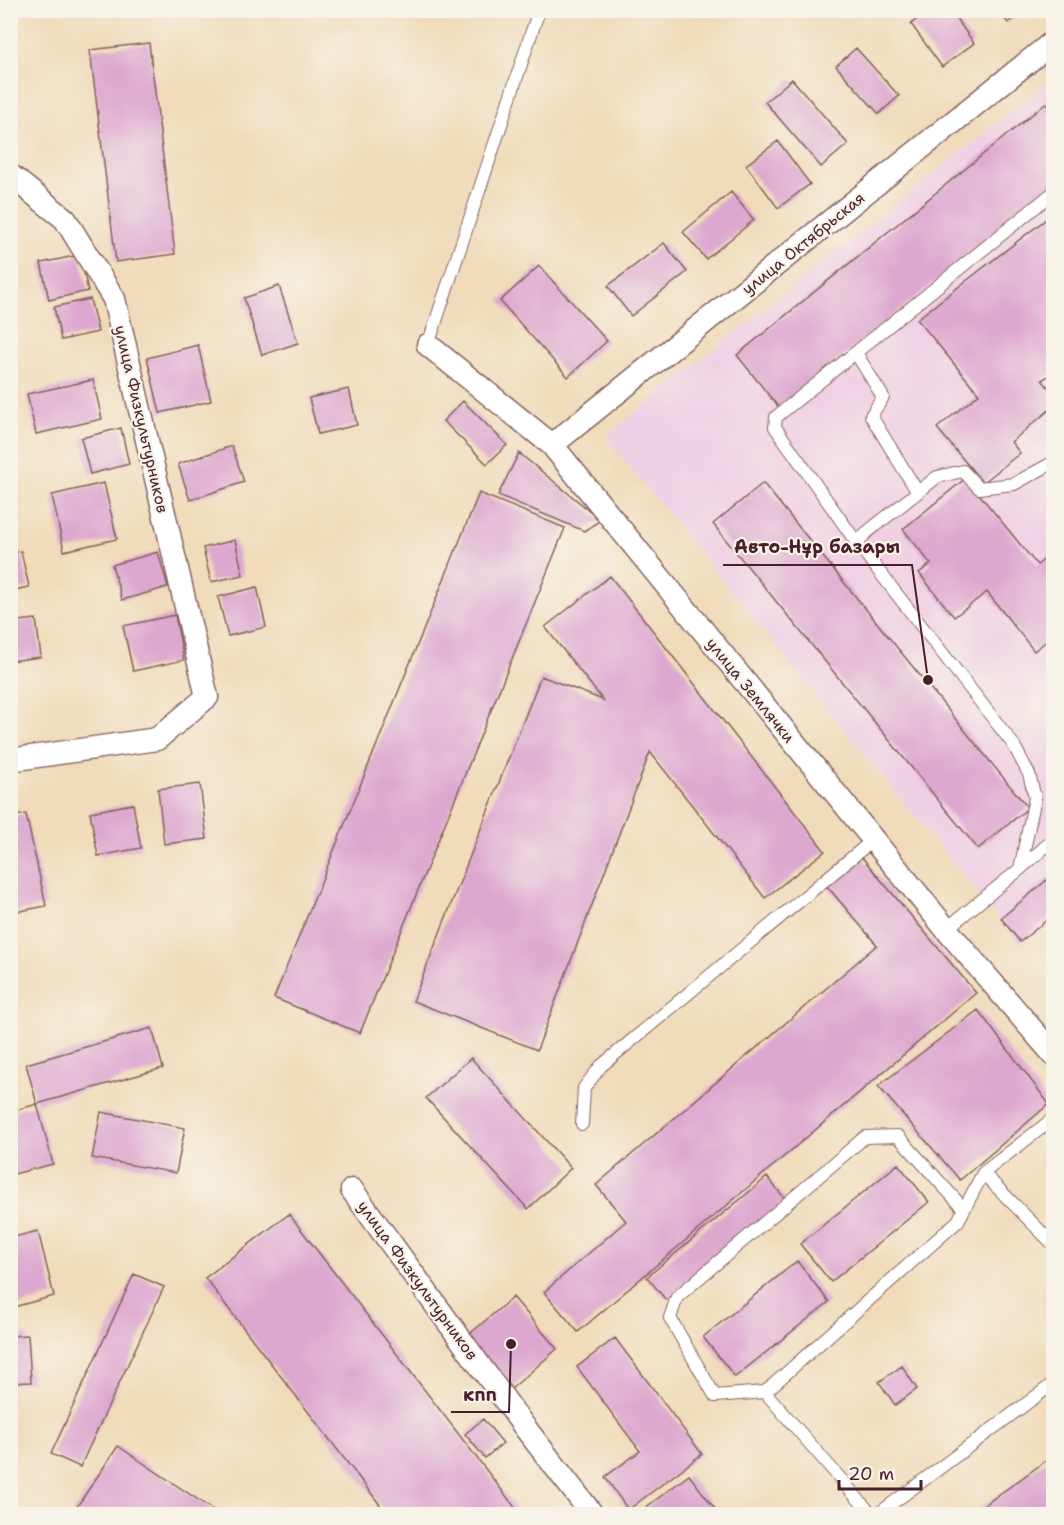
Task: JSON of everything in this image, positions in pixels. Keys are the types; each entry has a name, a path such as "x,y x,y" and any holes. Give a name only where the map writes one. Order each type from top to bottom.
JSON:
{"street":[{"name":"улица Октябрьская","path":"552,445 1053,42"},
{"name":"улица Физкультурников","path":"10,175 65,219 114,299 207,697 157,739 10,760"},
{"name":"улица Землячки","path":"428,345 552,445 946,929 1053,1054"},
{"name":"улица Физкультурников","path":"352,1190 526,1429 592,1515"}],"lane":[{"path":"428,345 539,10"},
{"path":"1020,869 1035,798 1029,774 1013,744 857,543 775,427 776,417 1053,192"},
{"path":"856,352 883,397 871,416 917,491"},
{"path":"857,543 866,533 937,477 963,471 979,488 1014,484 1053,462"},
{"path":"946,929 1053,839"},
{"path":"582,1125 584,1088 600,1066 873,840"},
{"path":"964,1209 898,1137 865,1137 676,1297 670,1318 715,1396 765,1392 958,1221 983,1173 1053,1118"},
{"path":"983,1173 1053,1245"},
{"path":"878,1515 1053,1383"},
{"path":"765,1392 871,1515"}],"shaded area":[{"path":"1053,78 1053,923 1020,945 605,437"}],"building":[{"path":"929,10 950,10 974,43 942,67 911,24"},
{"path":"998,10 1023,10 1008,23"},
{"path":"149,43 175,254 116,262 90,50"},
{"path":"856,48 899,96 879,114 836,66"},
{"path":"792,79 848,144 821,167 765,102"},
{"path":"1046,103 1054,112 1054,185 779,408 737,355"},
{"path":"778,141 810,184 778,208 746,165"},
{"path":"731,192 754,220 706,259 683,232"},
{"path":"1054,213 1054,372 1042,380 1054,394 1054,406 1011,442 1020,453 983,483 937,428 979,394 917,319"},
{"path":"664,243 687,272 631,316 608,286"},
{"path":"80,255 88,291 49,300 41,263"},
{"path":"539,266 607,341 568,377 500,301"},
{"path":"279,286 298,343 262,355 244,298"},
{"path":"90,299 98,332 61,340 54,307"},
{"path":"198,345 211,401 160,413 147,358"},
{"path":"93,380 102,419 36,434 27,394"},
{"path":"349,389 357,425 318,434 309,398"},
{"path":"463,401 507,445 487,464 443,421"},
{"path":"121,428 129,464 90,474 81,438"},
{"path":"232,446 244,482 190,500 178,464"},
{"path":"519,453 601,520 584,531 498,495"},
{"path":"966,478 1037,565 1054,552 1054,635 1034,651 987,592 954,617 919,573 931,564 903,529"},
{"path":"104,483 117,539 64,551 52,495"},
{"path":"763,483 1028,808 978,849 713,524"},
{"path":"479,493 565,528 360,1033 274,998"},
{"path":"10,511 15,528 10,529"},
{"path":"235,540 243,575 211,582 203,548"},
{"path":"21,551 29,587 10,591 10,553"},
{"path":"158,552 168,587 122,600 112,565"},
{"path":"610,576 825,851 765,898 650,752 537,1050 413,1001 541,676 603,700 545,627"},
{"path":"257,587 266,627 228,636 218,597"},
{"path":"175,615 184,660 133,671 123,626"},
{"path":"36,619 41,657 10,661 10,622"},
{"path":"200,784 207,839 164,844 158,789"},
{"path":"133,804 141,848 98,856 90,812"},
{"path":"26,814 46,906 10,913 10,817"},
{"path":"860,855 976,993 578,1332 544,1292 626,1221 596,1185 877,945 826,885"},
{"path":"1054,874 1054,914 1020,942 1001,918"},
{"path":"978,1010 1049,1104 960,1180 878,1086"},
{"path":"152,1028 163,1068 37,1104 26,1064"},
{"path":"471,1058 571,1168 528,1209 426,1098"},
{"path":"37,1104 53,1164 10,1175 10,1112"},
{"path":"101,1112 185,1128 176,1173 92,1158"},
{"path":"898,1164 929,1202 831,1282 800,1244"},
{"path":"767,1177 786,1200 666,1300 647,1277"},
{"path":"289,1214 520,1514 387,1514 205,1278"},
{"path":"38,1231 54,1296 10,1308 10,1238"},
{"path":"797,1261 829,1302 735,1377 703,1337"},
{"path":"134,1274 164,1287 80,1467 51,1454"},
{"path":"513,1297 557,1349 510,1390 465,1338"},
{"path":"28,1335 31,1382 10,1383 10,1336"},
{"path":"615,1338 702,1454 628,1510 605,1477 640,1451 577,1367"},
{"path":"902,1366 917,1389 895,1405 879,1382"},
{"path":"483,1419 503,1443 485,1458 465,1434"},
{"path":"118,1446 219,1514 72,1514"},
{"path":"1054,1455 1054,1514 983,1514 979,1509"},
{"path":"689,1475 719,1514 637,1514"}],"place":[{"name":"Авто-Нұр базары","path":"928,680"},
{"name":"кпп","path":"511,1344"}]}
